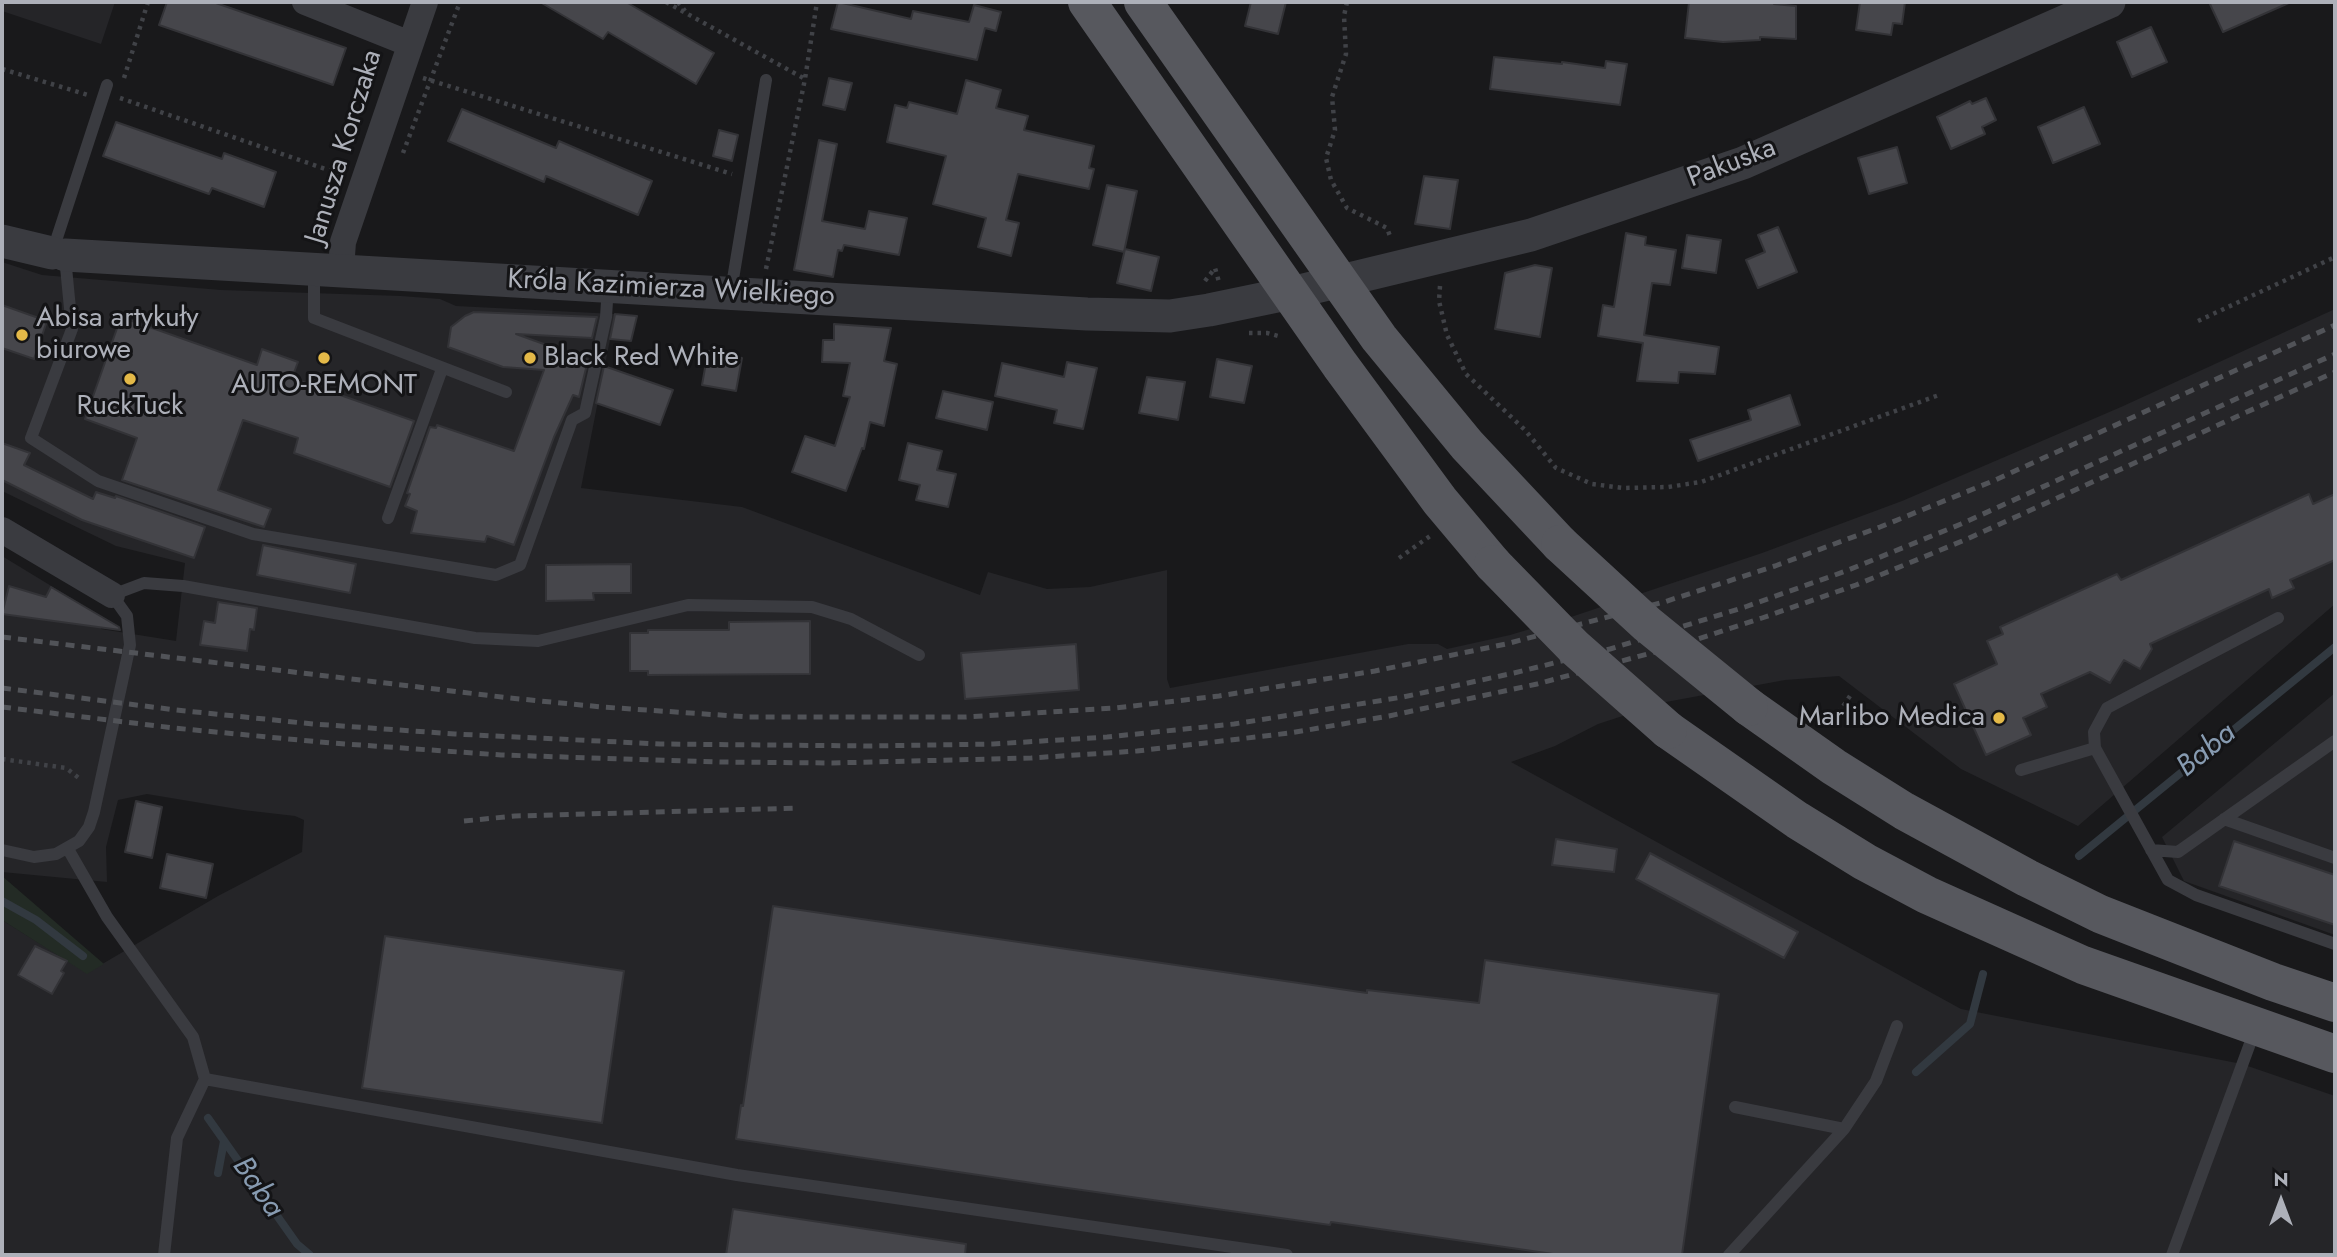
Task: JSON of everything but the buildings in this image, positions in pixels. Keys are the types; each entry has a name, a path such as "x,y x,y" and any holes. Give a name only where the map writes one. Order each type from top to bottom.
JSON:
{"main road":[{"path":"1087,2 1340,365 1440,502 1493,564 1574,647 1668,730 1797,820 1865,862 1927,895 2083,965 2335,1054"},
{"path":"1143,2 1379,338 1467,446 1560,544 1656,632 1749,707 1834,767 1904,811 2100,914 2260,977 2335,1003"}],"street":[{"name":"Janusza Korczaka","path":"305,2 410,44"},
{"name":"Janusza Korczaka","path":"328,269 343,242 425,2"},
{"name":"Pakuska","path":"1339,282 1531,234 1743,163 2109,2"},
{"name":"Króla Kazimierza Wielkiego","path":"2,241 58,254 1149,316 1209,310 1339,282"},
{"path":"2,530 112,595"}],"lane":[{"path":"730,292 766,79"},
{"path":"107,85 58,254 72,329 31,438 98,481 253,534 496,575 520,565 572,420 585,413 606,317 608,286"},
{"path":"328,269 314,318 506,392"},
{"path":"388,518 442,369"},
{"path":"2,850 42,857 68,849 85,834 92,819 130,645 127,616 112,595 144,583 183,586 475,638 538,640 688,605 812,607 851,619 919,655"},
{"path":"2278,618 2107,708 2094,732 2095,748 2168,880 2196,895 2335,944"},
{"path":"2148,844 2178,852 2335,741"},
{"path":"2021,770 2095,748"},
{"path":"2224,819 2335,858"},
{"path":"68,849 107,917 193,1037 205,1079 177,1138 164,1255"},
{"path":"1729,1255 1843,1129 1877,1081 1897,1026"},
{"path":"2172,1255 2256,1027"},
{"path":"205,1079 737,1175 1287,1255"},
{"path":"1735,1107 1843,1129"}],"path":[{"path":"126,71 148,2"},
{"path":"402,156 460,2"},
{"path":"666,2 805,79"},
{"path":"678,2 685,11"},
{"path":"769,294 769,277 765,270 805,79 817,2"},
{"path":"1347,2 1344,16 1346,54 1332,97 1335,130 1326,158 1331,180 1347,208 1387,228 1392,241"},
{"path":"2,69 102,99"},
{"path":"401,71 735,174 732,187"},
{"path":"119,105 120,98 345,176"},
{"path":"1441,257 1442,312 1447,335 1466,374 1525,430 1556,468 1592,484 1646,488 1701,482 1939,395"},
{"path":"2198,321 2335,257"},
{"path":"1241,335 1267,333 1286,339"},
{"path":"1399,558 1433,533"},
{"path":"1825,732 1850,696"},
{"path":"2,759 66,768 80,779"}],"shaded area":[{"path":"2,2 115,2 101,44 2,11"},
{"path":"2,262 42,275 221,290 401,296 440,299 456,306 615,314 581,488 742,507 980,595 988,572 1047,589 1090,587 1167,570 1167,679 1170,688 1408,644 1438,644 1447,649 1510,635 1574,616 1762,553 1902,501 2121,407 2335,309 2335,604 2078,826 1961,769 1839,676 1785,680 1666,702 1598,724 1555,746 1511,762 1961,1009 2242,1064 2335,1096 2335,1255 2,1255 2,920 87,973 218,896 302,852 304,820 295,816 147,794 118,800 106,847 107,882 2,872 2,556 99,615 101,629 176,641 185,563 116,546 2,491"},
{"path":"2335,693 2335,935 2184,881 2162,837"},
{"path":"2,876 104,964 87,974 2,920"}],"waterway":[{"name":"Baba","path":"2079,856 2335,647"},
{"name":"Baba","path":"2,901 36,920 83,956"},
{"name":"Baba","path":"1916,1072 1970,1024 1983,974"},
{"name":"Baba","path":"208,1118 297,1244 310,1255"},
{"path":"218,1173 224,1141"}],"railway":[{"path":"2,637 510,698 749,717 966,717 1115,708 1219,696 1375,671 1506,644 1664,602 1775,566 1993,481 2335,325"},
{"path":"2,688 313,724 660,744 993,744 1107,737 1234,724 1403,697 1514,673 1610,649 1745,607 1846,571 1961,524 2335,354"},
{"path":"2,707 174,728 331,743 501,755 720,762 832,763 1031,758 1137,751 1290,733 1389,716 1537,684 1677,646 1762,618 1856,585 1967,539 2335,372"},
{"path":"464,821 515,816 799,808"}],"place":[{"name":"Abisa artykuły biurowe","path":"22,335"},
{"name":"AUTO-REMONT","path":"324,358"},
{"name":"Black Red White","path":"530,358"},
{"name":"RuckTuck","path":"130,379"},
{"name":"Marlibo Medica","path":"1999,718"}]}
